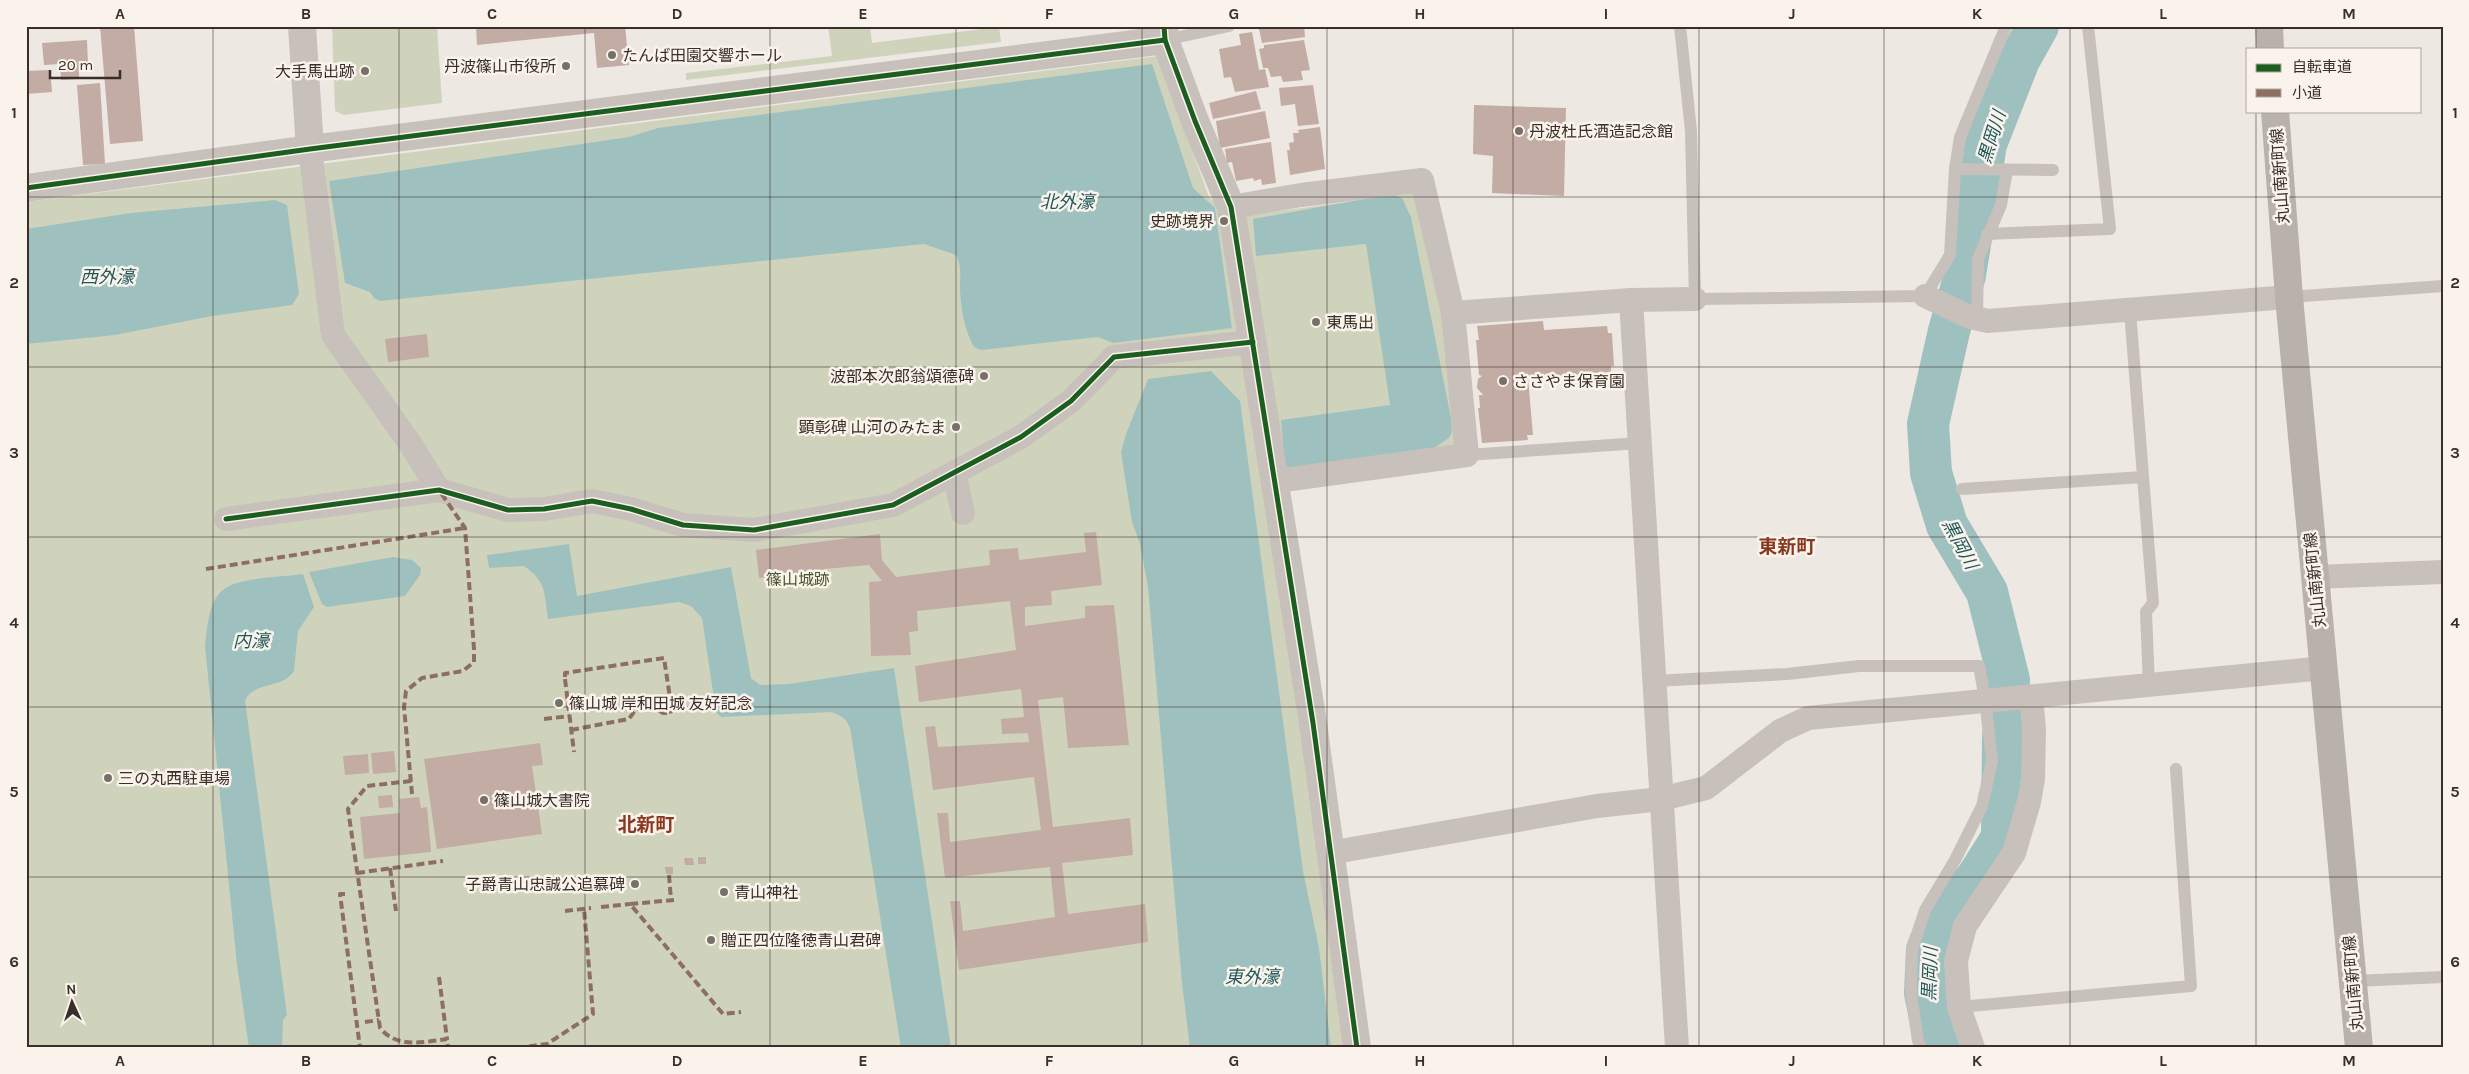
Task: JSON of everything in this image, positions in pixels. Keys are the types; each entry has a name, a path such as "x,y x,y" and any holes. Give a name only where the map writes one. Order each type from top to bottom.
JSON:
{"main road":[{"path":"2269,26 2270,48"},
{"name":"丸山南新町線","path":"2275,112 2288,297 2359,1048"}],"street":[{"path":"302,26 310,149 333,334 357,372 411,445 439,490"},
{"path":"26,188 1164,33 1195,121 1231,207 1313,723 1358,1048"},
{"path":"1231,207 1301,195 1422,180 1453,312 1467,455 1276,481"},
{"path":"1934,300 1974,318 1988,321 2288,297"},
{"path":"1453,312 1631,300 1695,299"},
{"path":"1631,300 1677,1048"},
{"path":"226,519 439,490 508,510 544,509 592,501 632,510 682,525 754,530 893,505 1021,437 1064,406 1114,357 1253,342"},
{"path":"954,473 963,513"},
{"path":"2314,577 2443,572"},
{"path":"1330,853 1597,806 1661,799 1706,788 1780,731 1808,718 1986,699 2149,686 2324,668"},
{"path":"1972,1048 1959,1007 1956,961 1965,926 2014,853 2029,802 2033,779 2034,728 2027,697"}],"lane":[{"path":"1164,33 1229,26"},
{"path":"1680,26 1691,130 1695,299 1934,300 1950,255 1955,169 1960,138 2006,26"},
{"path":"1987,234 2110,229 2088,26"},
{"path":"1955,169 2054,170"},
{"path":"1974,318 1978,258 1987,234 2002,205 2007,170"},
{"path":"2288,297 2443,286"},
{"path":"2130,311 2153,604 2146,612 2149,686"},
{"path":"1467,455 1640,443"},
{"path":"1962,489 2143,477"},
{"path":"1654,681 1787,674 1859,666 1979,666 1986,699 1992,761 1982,806 1955,860 1925,910 1912,950 1911,992 1921,1048"},
{"path":"1959,1007 2191,986 2176,769"},
{"path":"2354,981 2443,977"}],"green space":[{"path":"332,26 437,26 442,103 344,115 335,111"},
{"path":"828,26 870,26 872,43 982,29 982,26 999,26 1001,42 686,80 686,73 832,56"},
{"name":"篠山城跡","path":"1158,56 1209,197 1218,205 1220,219 1426,191 1467,454 1269,477 1347,1048 26,1048 26,202"}],"water":[{"name":"北外濠","path":"1152,64 1193,188 1215,208 1232,328 1113,343 1098,337 981,350 974,347 965,326 960,296 960,267 956,255 924,244 380,301 374,298 370,292 345,283 329,181 629,137 658,128"},
{"path":"1392,194 1402,198 1411,217 1451,418 1452,432 1449,438 1432,449 1285,468 1281,420 1390,405 1366,244 1256,256 1253,219"},
{"name":"西外濠","path":"275,200 287,205 299,294 292,305 212,316 115,335 26,344 26,229 131,213"},
{"name":"東外濠","path":"1211,371 1240,401 1303,871 1319,948 1331,1048 1190,1048 1182,983 1148,587 1140,544 1132,522 1121,452 1126,434 1148,379"},
{"path":"569,544 577,596 731,567 751,678 760,685 789,684 894,668 951,1048 901,1048 850,728 847,722 841,716 832,712 721,717 716,712 702,618 691,606 679,602 548,619 545,595 537,577 524,566 489,568 487,555"},
{"path":"393,557 412,560 421,568 420,575 405,596 327,607 322,604 309,572"},
{"name":"内濠","path":"303,574 314,607 298,631 294,671 283,680 255,690 245,700 287,1015 283,1020 282,1048 249,1048 237,965 205,646 211,608 224,589 250,580"}],"building":[{"path":"100,26 134,26 143,141 110,144"},
{"name":"たんば田園交響ホール","path":"476,26 625,26 629,65 597,68 594,33 477,45"},
{"path":"1275,26 1304,26 1305,37 1262,43 1259,29"},
{"path":"1252,32 1259,70 1265,69 1269,87 1235,92 1231,77 1224,78 1219,49 1241,45 1239,34"},
{"path":"87,40 88,63 79,63 79,79 61,80 60,64 44,65 42,43"},
{"path":"1304,40 1310,70 1301,71 1303,80 1283,82 1281,76 1271,77 1268,68 1263,68 1259,49 1264,48 1264,45"},
{"path":"50,70 52,92 26,94 26,71"},
{"path":"100,83 105,164 83,165 77,85"},
{"path":"1313,85 1319,124 1298,126 1295,104 1281,106 1279,88"},
{"path":"1256,91 1261,109 1213,119 1209,103"},
{"name":"丹波杜氏酒造記念館","path":"1474,105 1566,108 1564,196 1492,193 1493,156 1473,154"},
{"path":"1265,111 1270,138 1220,148 1216,121"},
{"path":"1320,127 1325,169 1290,175 1287,150 1290,150 1289,143 1294,142 1293,133 1299,133 1298,130"},
{"path":"1271,142 1276,183 1262,185 1261,179 1254,181 1253,178 1236,181 1232,162 1227,163 1225,149"},
{"name":"ささやま保育園","path":"1543,321 1544,330 1607,326 1608,333 1612,333 1614,366 1611,366 1611,372 1528,378 1533,435 1527,435 1528,440 1482,443 1478,408 1480,408 1479,395 1483,395 1477,388 1478,379 1482,376 1479,375 1476,340 1479,340 1477,326"},
{"path":"427,334 429,357 388,362 385,339"},
{"path":"1096,532 1102,585 1051,591 1052,605 1025,607 1025,626 1085,618 1085,606 1114,605 1129,745 1068,748 1063,697 1038,700 1053,827 1130,818 1133,855 1062,863 1068,914 1145,904 1148,942 959,970 950,901 960,901 963,931 1055,917 1050,867 945,878 937,813 948,813 950,842 1041,830 1034,777 933,790 925,727 935,726 938,747 1029,742 1028,733 1002,734 1001,719 1024,717 1021,689 919,702 915,666 1016,650 1010,601 917,611 918,631 909,632 911,655 871,656 869,582 882,581 869,565 825,569 826,577 803,578 803,573 759,578 756,550 880,534 882,560 896,577 990,565 989,550 1018,548 1019,560 1086,552 1084,533"},
{"name":"篠山城大書院","path":"540,743 543,765 532,766 542,834 437,849 424,759"},
{"path":"394,751 396,772 373,774 371,753"},
{"path":"368,754 369,773 345,775 343,756"},
{"path":"392,795 393,807 379,808 378,796"},
{"path":"419,797 421,808 427,807 431,852 364,859 360,817 400,813 399,799"},
{"path":"698,857 706,857 706,864 698,864"},
{"path":"684,858 693,858 694,865 685,865"},
{"path":"665,867 673,867 673,874 666,874"}],"waterway":[{"name":"黒岡川","path":"1939,1048 1934,1036 1925,993 1927,950 1941,914 1976,879 2002,838 2003,738 2009,680 1987,592 1947,525 1931,473 1928,424 1949,331 1965,275 1986,144 2019,60 2038,26"}],"marked path":[{"path":"412,794 404,707 406,691 422,678 463,671 474,662 465,528 439,490"},
{"path":"206,569 465,528"},
{"path":"565,677 565,673 664,658 672,711 669,712"},
{"path":"565,679 574,752"},
{"path":"571,730 629,719 636,709 653,707 663,713 667,713"},
{"path":"544,719 570,716"},
{"path":"411,781 367,786 348,809 380,1028 387,1035 403,1042 411,1043 447,1039 448,1048"},
{"path":"357,873 443,861"},
{"path":"390,868 396,911"},
{"path":"669,875 671,900"},
{"path":"345,894 340,894 360,1048"},
{"path":"674,900 630,904 723,1014 741,1012"},
{"path":"601,907 630,904"},
{"path":"565,911 591,908"},
{"path":"517,1048 547,1044 593,1014 584,909"},
{"path":"439,977 447,1039"},
{"path":"365,1022 379,1020"}],"cycle path":[{"path":"1164,26 1165,40 1195,121 1231,207 1313,723 1357,1048"},
{"path":"26,188 310,149 1165,40"},
{"path":"226,519 439,490 508,510 544,509 592,501 631,509 683,525 754,530 893,505 1021,437 1071,401 1114,357 1253,342"}],"place":[{"name":"たんば田園交響ホール","path":"612,55"},
{"name":"丹波篠山市役所","path":"566,66"},
{"name":"大手馬出跡","path":"365,71"},
{"name":"丹波杜氏酒造記念館","path":"1519,131"},
{"name":"史跡境界","path":"1224,221"},
{"name":"東馬出","path":"1316,322"},
{"name":"波部本次郎翁頌德碑","path":"984,376"},
{"name":"ささやま保育園","path":"1503,381"},
{"name":"顕彰碑 山河のみたま","path":"956,427"},
{"name":"篠山城 岸和田城 友好記念","path":"559,703"},
{"name":"三の丸西駐車場","path":"108,778"},
{"name":"篠山城大書院","path":"484,800"},
{"name":"子爵青山忠誠公追慕碑","path":"635,884"},
{"name":"青山神社","path":"724,892"},
{"name":"贈正四位隆徳青山君碑","path":"711,940"}],"district":[{"name":"東新町","path":"1787,547"},
{"name":"北新町","path":"646,825"}]}
